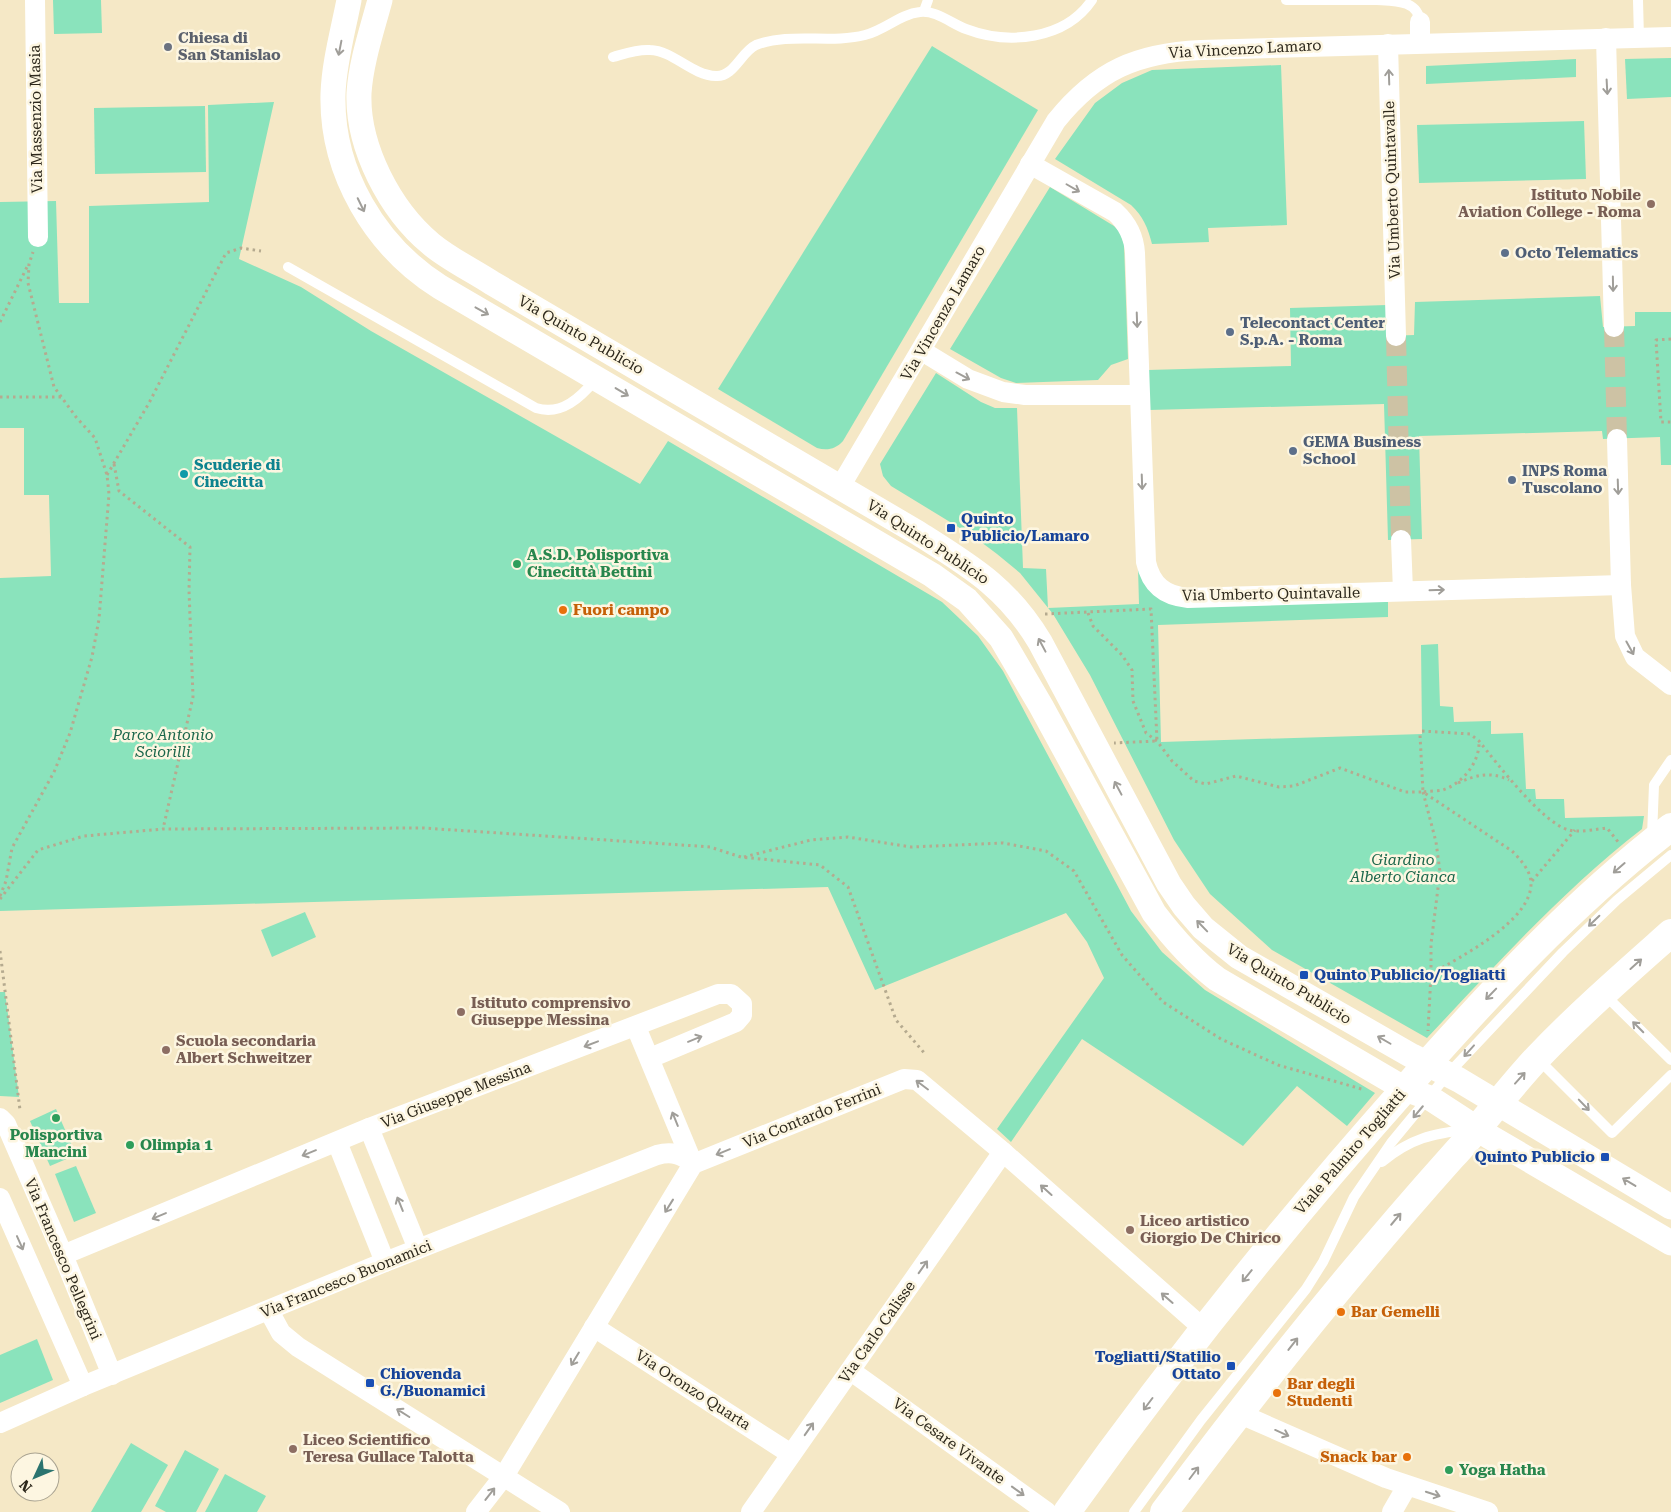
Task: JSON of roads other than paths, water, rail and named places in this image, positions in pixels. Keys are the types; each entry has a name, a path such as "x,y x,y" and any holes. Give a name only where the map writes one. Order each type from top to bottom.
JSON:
{"main road":[{"name":"Viale Palmiro Togliatti","path":"1067,1512 1204,1329 1312,1196 1417,1093 1434,1059 1572,911 1610,875 1665,841"},
{"path":"1164,1512 1238,1413 1325,1304 1418,1194 1538,1058 1604,993 1671,933"}],"street":[{"name":"Via Massenzio Masia","path":"35,0 38,237"},
{"name":"Via Quinto Publicio","path":"349,0 336,70 334,103 341,151 346,173 368,217 394,248 427,279 811,504 943,583 967,600 991,625 1041,706 1154,913 1191,957 1217,979 1478,1128 1671,1243"},
{"name":"Via Quinto Publicio","path":"380,0 363,65 359,103 367,143 377,172 393,201 413,227 431,244 455,261 840,486 957,557 997,586 1018,610 1040,642 1163,874 1184,906 1203,928 1225,947 1253,966 1434,1059 1498,1103 1671,1207"},
{"path":"1420,22 1420,43"},
{"name":"Via Vincenzo Lamaro","path":"840,486 922,351 1056,122 1070,105 1098,80 1134,60 1177,51 1671,37"},
{"path":"1606,38 1614,327"},
{"name":"Via Umberto Quintavalle","path":"1388,44 1396,336"},
{"name":"Via Umberto Quintavalle","path":"1030,164 1115,212 1130,232 1135,253 1146,562 1153,581 1164,592 1188,598 1621,585"},
{"path":"922,351 968,379 1003,392 1025,394 1139,395"},
{"path":"1617,439 1624,631 1630,649 1642,662 1671,685"},
{"path":"811,504 831,500 840,486"},
{"path":"1402,540 1403,591"},
{"name":"Via Giuseppe Messina","path":"64,1255 369,1128 722,993 734,996 742,1004 742,1015 736,1022 650,1058"},
{"path":"476,1512 504,1476 693,1164 636,1026"},
{"name":"Via Contardo Ferrini","path":"693,1164 908,1078 917,1080 1003,1152 1204,1329"},
{"name":"Via Francesco Pellegrini","path":"1,1118 64,1255 112,1374"},
{"path":"369,1128 418,1249"},
{"path":"337,1142 385,1262"},
{"name":"Via Carlo Calisse","path":"751,1512 1003,1152"},
{"name":"Via Francesco Buonamici","path":"0,1423 83,1386 385,1262 657,1155 674,1153 682,1155 693,1164"},
{"path":"0,1198 83,1386"},
{"path":"269,1311 281,1333 294,1344 560,1512"},
{"name":"Via Oronzo Quarta","path":"594,1327 791,1454"},
{"name":"Via Cesare Vivante","path":"850,1371 1047,1512"},
{"path":"1238,1413 1407,1486 1488,1512"},
{"path":"1392,1512 1407,1486"}],"lane":[{"path":"924,11 928,0"},
{"path":"613,57 638,51 656,51 699,71 717,76 727,73 750,48 764,43 865,35 905,15 924,11 977,33 1014,37 1033,36 1059,28 1074,19 1092,0"},
{"path":"1286,0 1376,0 1410,3 1418,11 1420,22"},
{"path":"1638,0 1639,38"},
{"path":"288,267 536,408 549,411 564,408 581,395 597,378"},
{"path":"1665,841 1654,784 1671,760"},
{"path":"1604,993 1671,1060"},
{"path":"1538,1058 1612,1133 1671,1075"},
{"path":"1134,1512 1201,1420 1306,1290 1321,1267 1354,1197 1391,1143 1417,1093"},
{"path":"1370,1173 1396,1150 1415,1139 1446,1132 1478,1128"},
{"name":"Via Quinto Publicio","path":"1478,1128 1496,1130 1513,1138 1671,1232"}],"tunnel":[{"path":"1614,327 1617,439"},
{"path":"1396,336 1401,540"}],"place":[{"name":"Chiesa di San Stanislao","path":"168,47"},
{"name":"Istituto Nobile Aviation College - Roma","path":"1651,204"},
{"name":"Octo Telematics","path":"1505,253"},
{"name":"Telecontact Center S.p.A. - Roma","path":"1230,332"},
{"name":"GEMA Business School","path":"1293,451"},
{"name":"Scuderie di Cinecitta","path":"184,474"},
{"name":"INPS Roma Tuscolano","path":"1512,480"},
{"name":"Quinto Publicio/Lamaro","path":"951,528"},
{"name":"A.S.D. Polisportiva Cinecittà Bettini","path":"517,564"},
{"name":"Fuori campo","path":"563,610"},
{"name":"Quinto Publicio/Togliatti","path":"1304,975"},
{"name":"Istituto comprensivo Giuseppe Messina","path":"461,1012"},
{"name":"Scuola secondaria Albert Schweitzer","path":"166,1050"},
{"name":"Polisportiva Mancini","path":"56,1118"},
{"name":"Olimpia 1","path":"130,1145"},
{"name":"Quinto Publicio","path":"1605,1157"},
{"name":"Liceo artistico Giorgio De Chirico","path":"1130,1230"},
{"name":"Bar Gemelli","path":"1341,1312"},
{"name":"Togliatti/Statilio Ottato","path":"1231,1366"},
{"name":"Chiovenda G./Buonamici","path":"370,1383"},
{"name":"Bar degli Studenti","path":"1277,1393"},
{"name":"Liceo Scientifico Teresa Gullace Talotta","path":"293,1449"},
{"name":"Snack bar","path":"1407,1457"},
{"name":"Yoga Hatha","path":"1449,1470"}],"park label":[{"name":"Parco Antonio Sciorilli","path":"163,744"},
{"name":"Giardino Alberto Cianca","path":"1403,868"}]}
